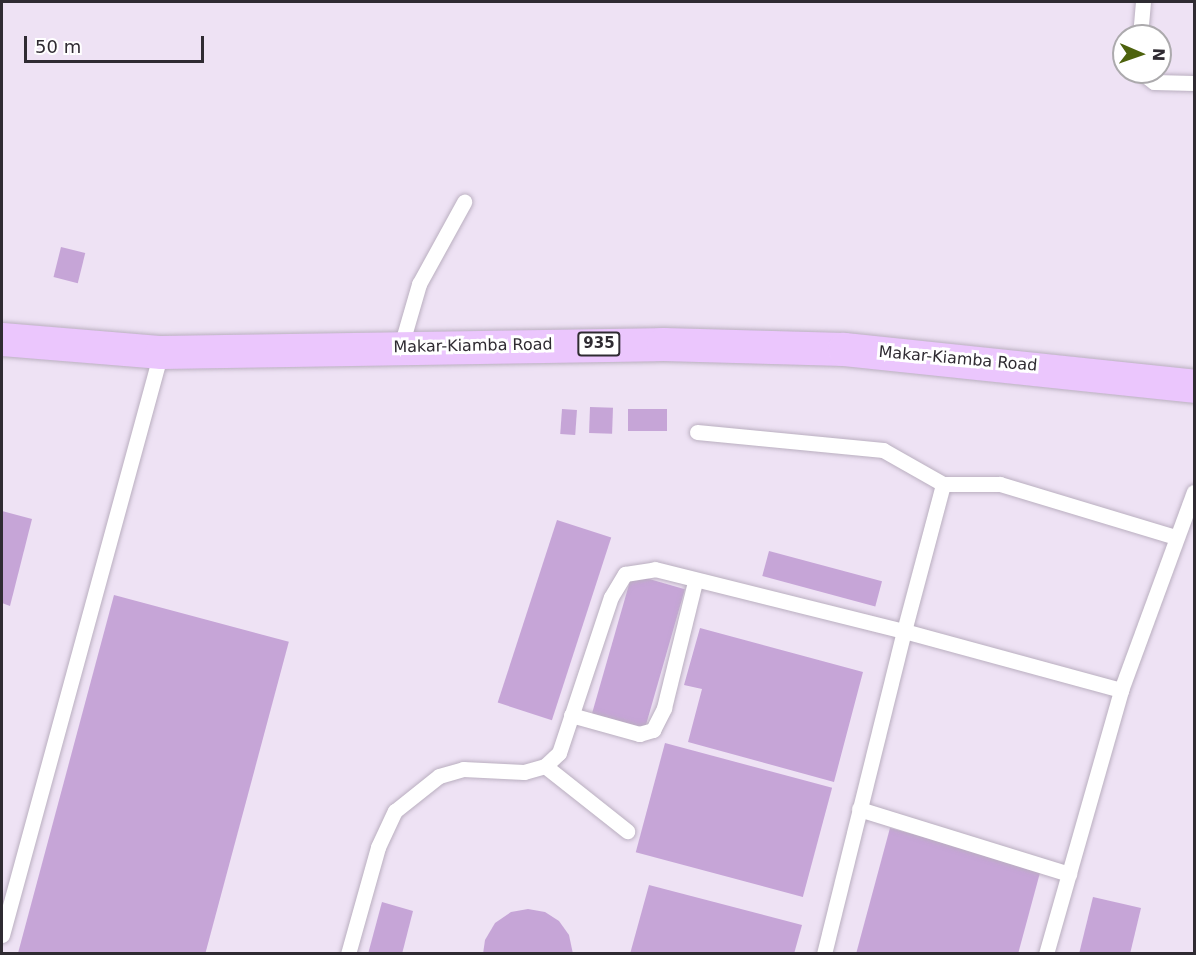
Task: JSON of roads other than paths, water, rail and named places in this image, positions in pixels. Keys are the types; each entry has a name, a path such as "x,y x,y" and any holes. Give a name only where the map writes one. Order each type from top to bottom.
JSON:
{"main road":[{"name":"Makar-Kiamba Road","path":"2,339 161,352 401,346 663,344 844,349 1194,386"}],"lane":[{"path":"1141,24 1143,2"},
{"path":"1172,82 1194,83"},
{"path":"401,346 419,284 464,202"},
{"path":"2,935 161,352"},
{"path":"697,432 883,450 943,484 1000,484 1176,537"},
{"path":"824,954 943,484"},
{"path":"1046,954 1121,690 1194,492"},
{"path":"348,954 378,847 395,811 418,790 455,772 524,772 545,766 559,753 611,597 625,574 655,569 695,582 904,631 1121,690"},
{"path":"571,715 639,735 653,730 663,708 695,582"},
{"path":"545,766 627,831"},
{"path":"859,809 1069,873"}]}
